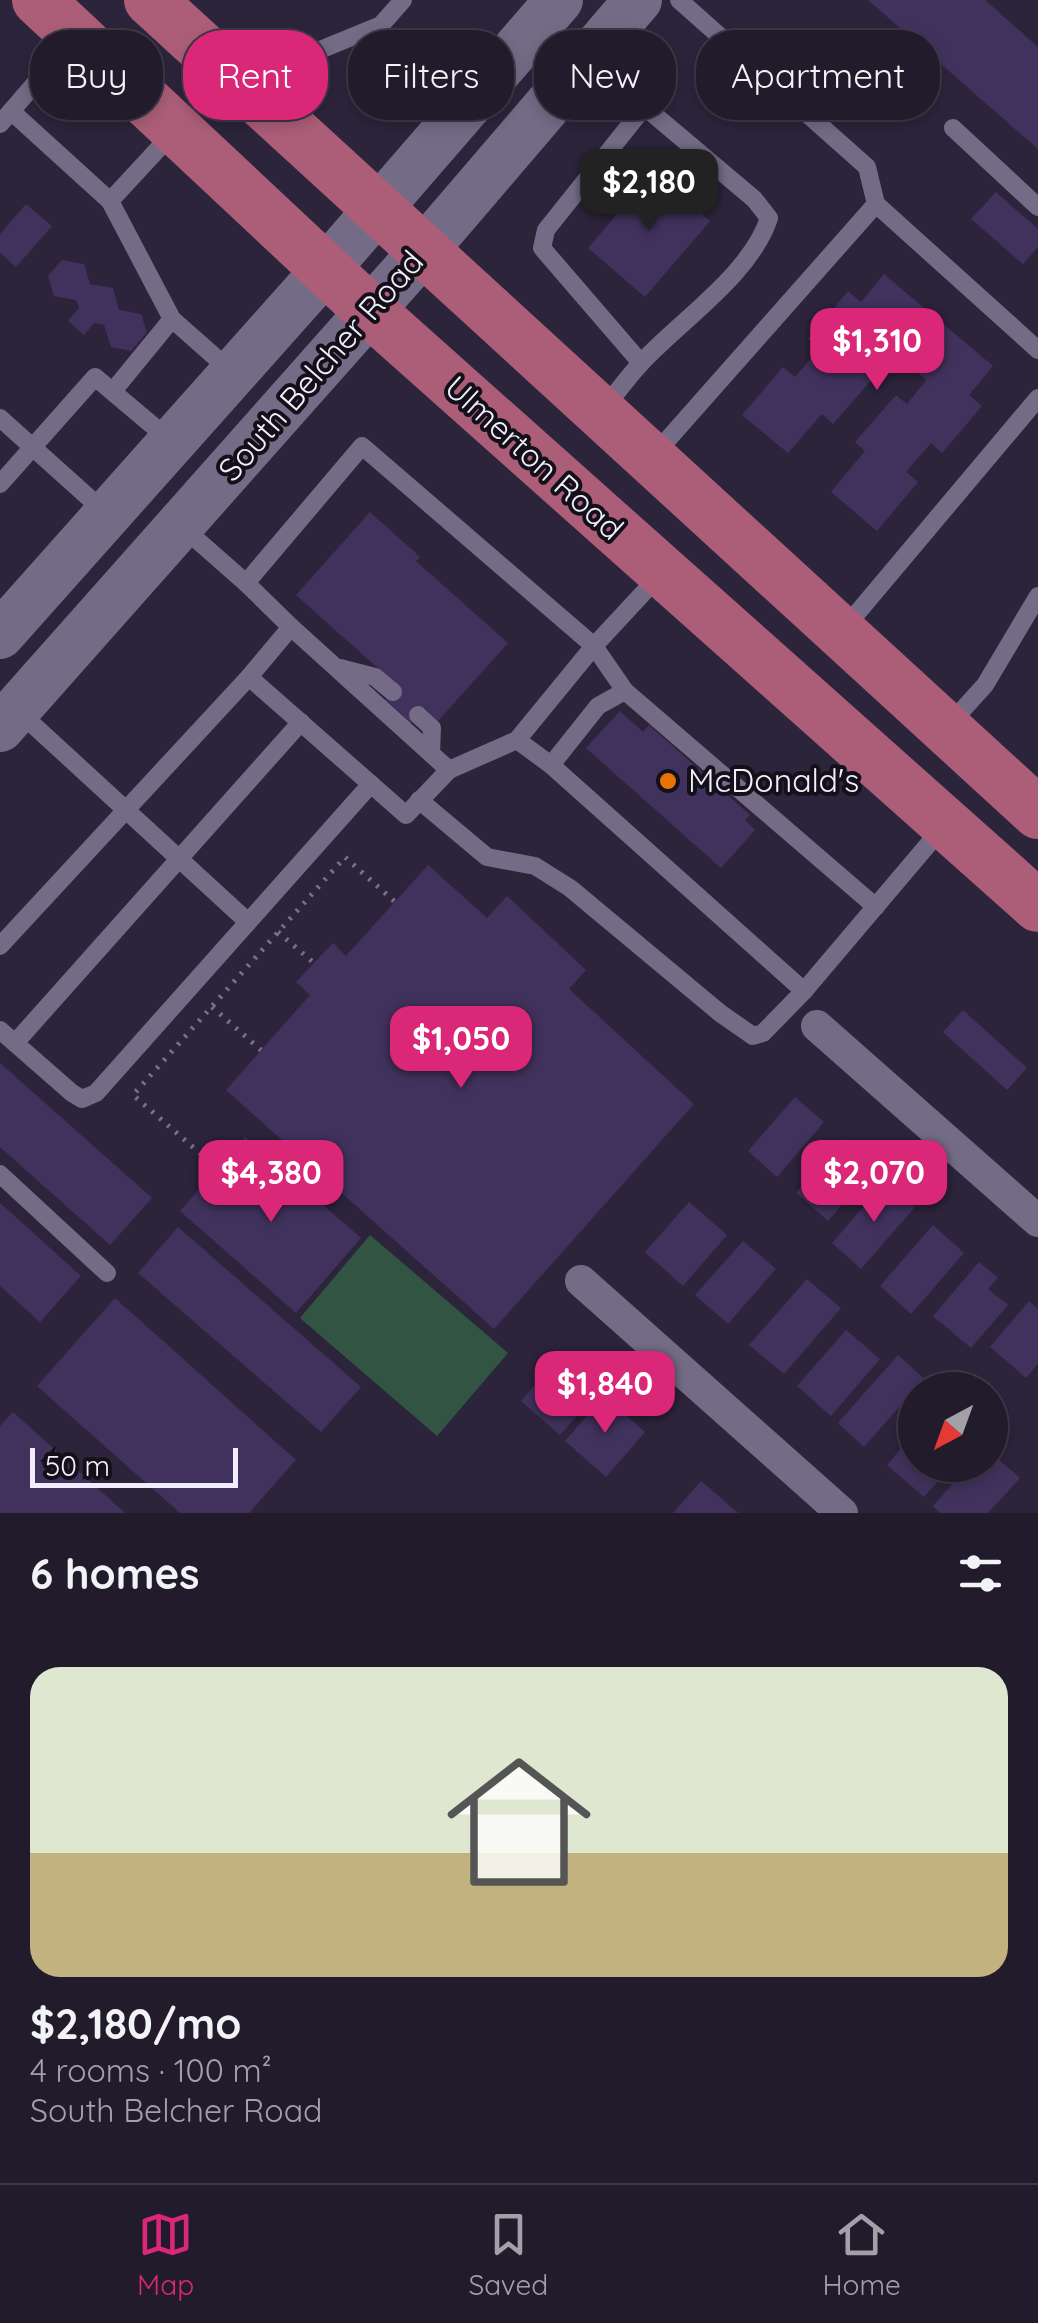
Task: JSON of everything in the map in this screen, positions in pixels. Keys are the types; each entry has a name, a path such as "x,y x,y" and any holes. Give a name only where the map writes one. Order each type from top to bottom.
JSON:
{"main road":[{"name":"Ulmerton Road","path":"38,0 70,30"},
{"path":"150,0 183,30"},
{"name":"South Belcher Road","path":"0,635 234,374 559,0"},
{"name":"South Belcher Road","path":"612,30 638,0"},
{"name":"Ulmerton Road","path":"163,115 370,311 1038,906"},
{"path":"281,120 1038,813"},
{"name":"South Belcher Road","path":"8,719 535,120"}],"street":[{"path":"817,1026 1038,1222"},
{"path":"581,1281 842,1513"}],"lane":[{"path":"328,47 381,25 404,0"},
{"path":"678,0 866,167 876,204 1038,350"},
{"path":"30,89 6,117 110,201 172,318 234,374"},
{"path":"634,120 546,230 542,248 641,363"},
{"path":"602,412 641,363 708,300 764,235 769,218 754,199 661,120"},
{"path":"110,201 177,128"},
{"path":"954,128 1038,206"},
{"path":"652,458 876,204"},
{"path":"113,392 172,318"},
{"path":"0,484 95,377 172,441"},
{"path":"842,632 1038,398"},
{"path":"0,418 107,514"},
{"path":"246,583 362,446 594,646 625,691 876,907"},
{"path":"180,525 449,770"},
{"path":"249,677 406,815 449,770 517,740 594,646 662,572"},
{"path":"947,728 985,685 1038,596"},
{"path":"0,946 291,627"},
{"path":"334,667 375,677 393,692"},
{"path":"551,765 598,706 625,691"},
{"path":"418,715 432,728 430,754"},
{"path":"8,719 124,812 248,922"},
{"path":"15,1043 301,722"},
{"path":"517,740 551,765 804,991"},
{"path":"0,1030 72,1093 82,1098 96,1093 371,784"},
{"path":"420,800 487,857 535,866 570,888 720,1014 753,1036 763,1034 804,991 946,823"},
{"path":"0,1174 107,1273"}],"path":[{"path":"217,1168 133,1095 345,857 395,902"},
{"path":"278,932 314,963"},
{"path":"212,1007 261,1050"}],"green space":[{"path":"370,1235 508,1353 437,1436 300,1318"}],"building":[{"path":"868,0 985,0 1038,47 1038,149 940,63 940,30 902,30"},
{"path":"653,172 710,221 645,297 588,248"},
{"path":"996,192 1038,229 1038,247 1023,264 971,219"},
{"path":"26,204 52,226 16,267 0,253 0,234"},
{"path":"62,260 84,264 90,284 113,288 119,310 141,314 147,332 131,351 111,347 104,325 94,323 84,335 68,321 79,308 76,300 54,296 48,276"},
{"path":"884,274 993,366 969,395 982,406 942,453 931,443 906,472 918,482 877,531 831,492 865,451 855,442 896,395 907,404 926,380 882,343 862,367 874,377 833,424 822,414 788,453 742,415 783,367 795,377 819,349 808,339 848,291 861,302"},
{"path":"370,512 420,557 416,561 508,643 438,721 425,708 411,723 386,700 398,686 296,595"},
{"name":"McDonald's","path":"620,711 643,732 649,725 750,815 745,820 755,830 721,868 586,748"},
{"path":"428,865 487,918 507,896 586,970 569,989 694,1104 494,1329 226,1090 310,995 296,982 333,943 346,956"},
{"path":"963,1010 1027,1068 1007,1090 943,1032"},
{"path":"0,1063 152,1198 110,1245 0,1147"},
{"path":"795,1097 824,1122 777,1177 748,1151"},
{"path":"245,1137 361,1238 296,1313 180,1211"},
{"path":"842,1139 874,1167 828,1221 796,1193"},
{"path":"886,1181 915,1207 861,1269 832,1243"},
{"path":"689,1202 727,1235 683,1286 645,1252"},
{"path":"0,1203 81,1276 40,1322 0,1286"},
{"path":"933,1225 964,1253 911,1314 880,1286"},
{"path":"178,1227 361,1387 321,1432 138,1273"},
{"path":"743,1241 776,1269 728,1324 695,1295"},
{"path":"979,1262 998,1278 988,1289 1008,1305 971,1348 933,1316"},
{"path":"807,1279 841,1308 784,1374 749,1345"},
{"path":"115,1298 296,1460 249,1513 180,1513 37,1386"},
{"path":"1029,1301 1038,1309 1038,1364 1026,1378 990,1347"},
{"path":"846,1330 880,1359 831,1416 797,1386"},
{"path":"898,1355 916,1372 898,1372 898,1408 864,1447 838,1423"},
{"path":"559,1357 599,1391 560,1435 521,1401"},
{"path":"604,1396 645,1432 606,1477 565,1441"},
{"path":"13,1412 125,1513 0,1513 0,1426"},
{"path":"898,1452 898,1475 887,1465"},
{"path":"1008,1468 1020,1478 988,1513 940,1513 933,1506 954,1482 1008,1482"},
{"path":"701,1481 738,1513 673,1513"},
{"path":"907,1482 937,1482 924,1497"}],"place":[{"name":"McDonald's","path":"668,781"}]}
